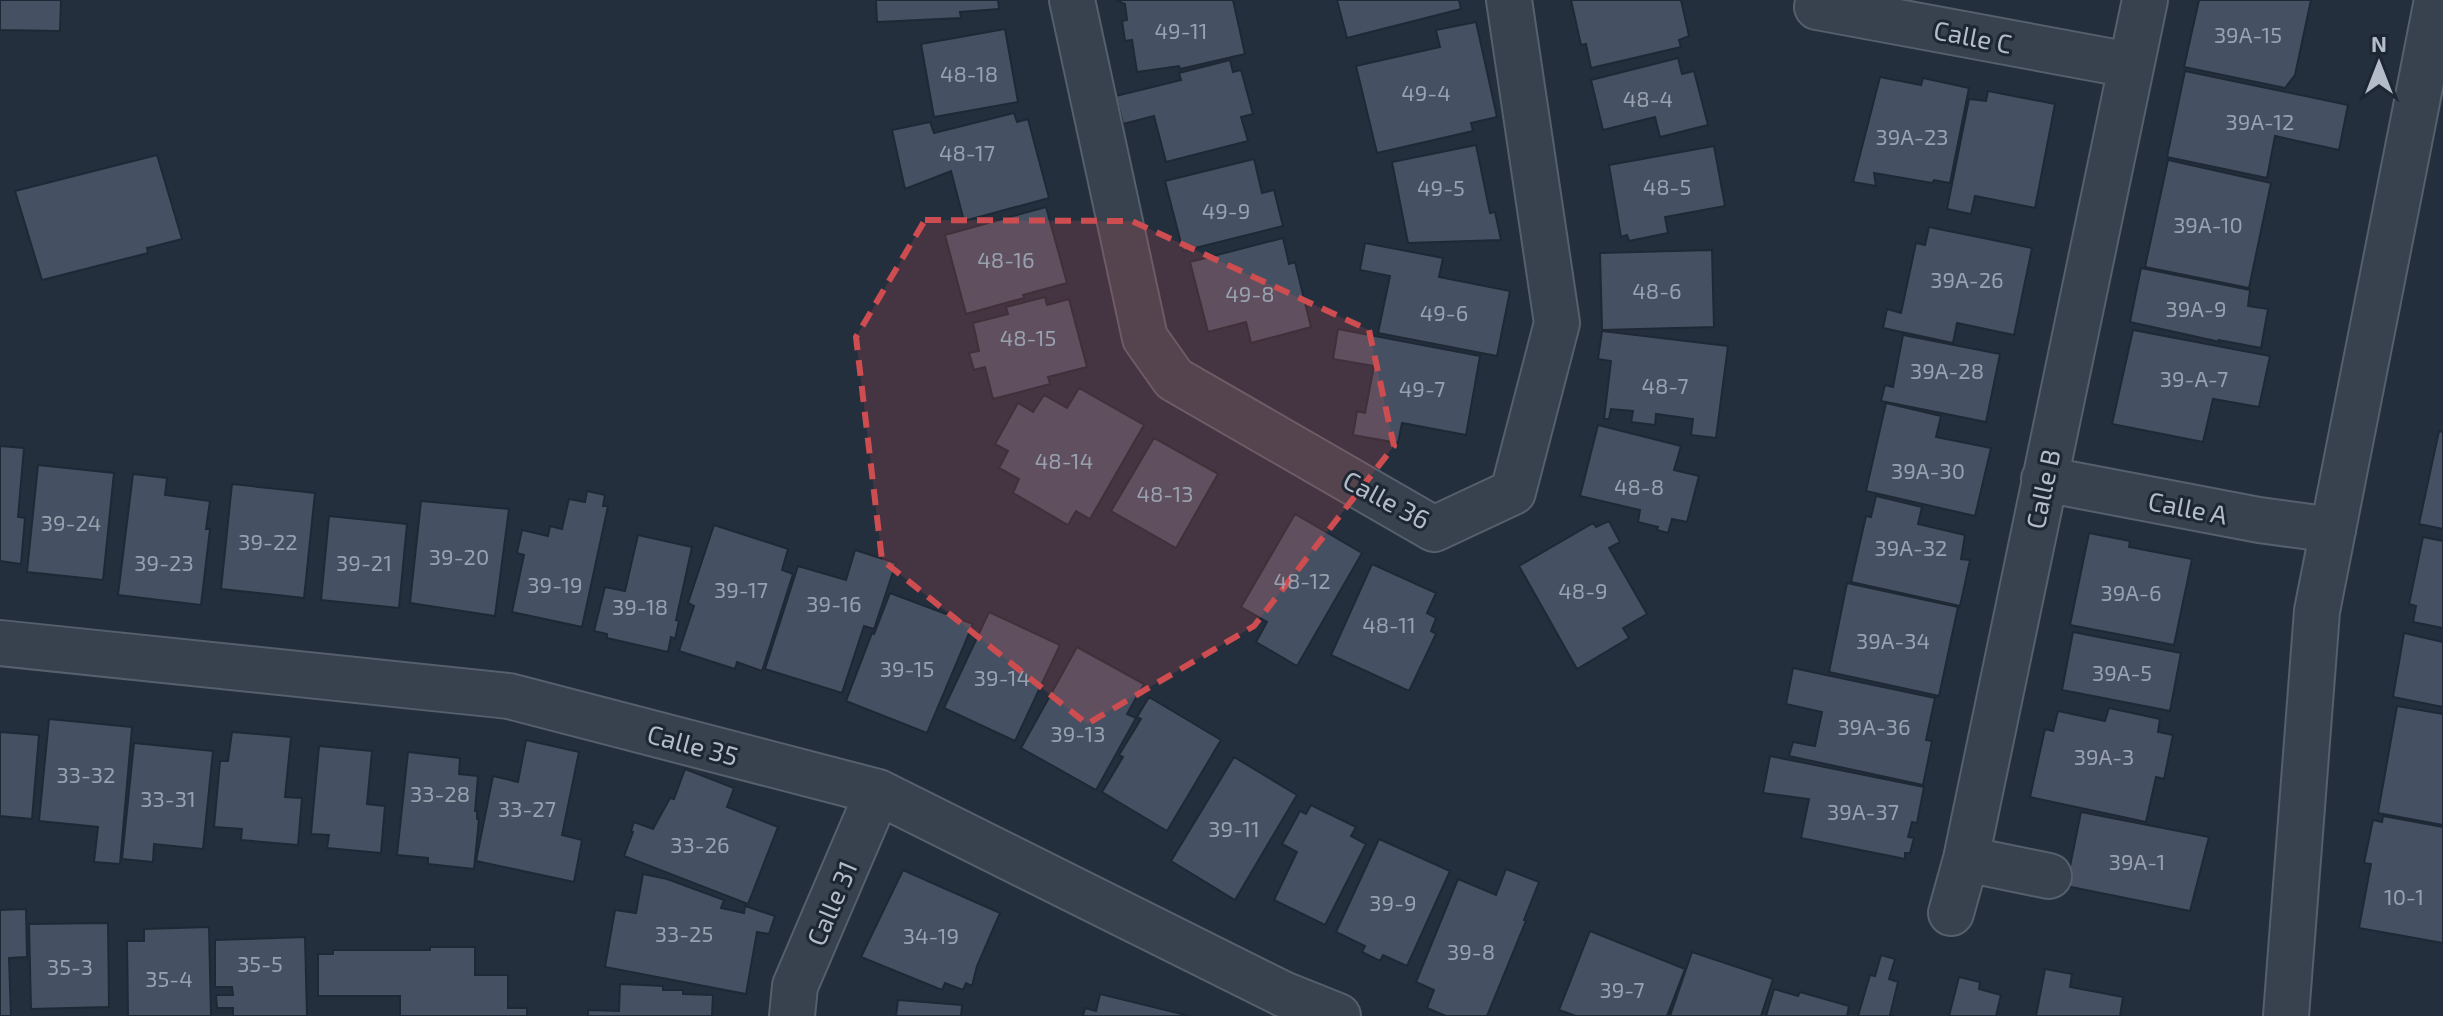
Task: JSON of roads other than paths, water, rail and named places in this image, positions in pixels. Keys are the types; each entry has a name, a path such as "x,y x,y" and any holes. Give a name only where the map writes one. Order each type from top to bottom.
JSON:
{"street":[{"name":"Calle 36","path":"1072,0 1145,338 1174,379 1434,529 1513,492 1557,323 1509,0"},
{"name":"Calle B","path":"1951,913 1966,859 2145,0"},
{"path":"2286,1016 2317,611 2437,0"},
{"name":"Calle C","path":"1817,7 2130,65"},
{"name":"Calle A","path":"2044,479 2259,520 2333,530"},
{"name":"Calle 35","path":"0,643 509,696 878,792 1280,1005 1338,1016"},
{"name":"Calle 31","path":"792,1016 795,986 878,792"},
{"path":"1966,859 2049,876"}]}
